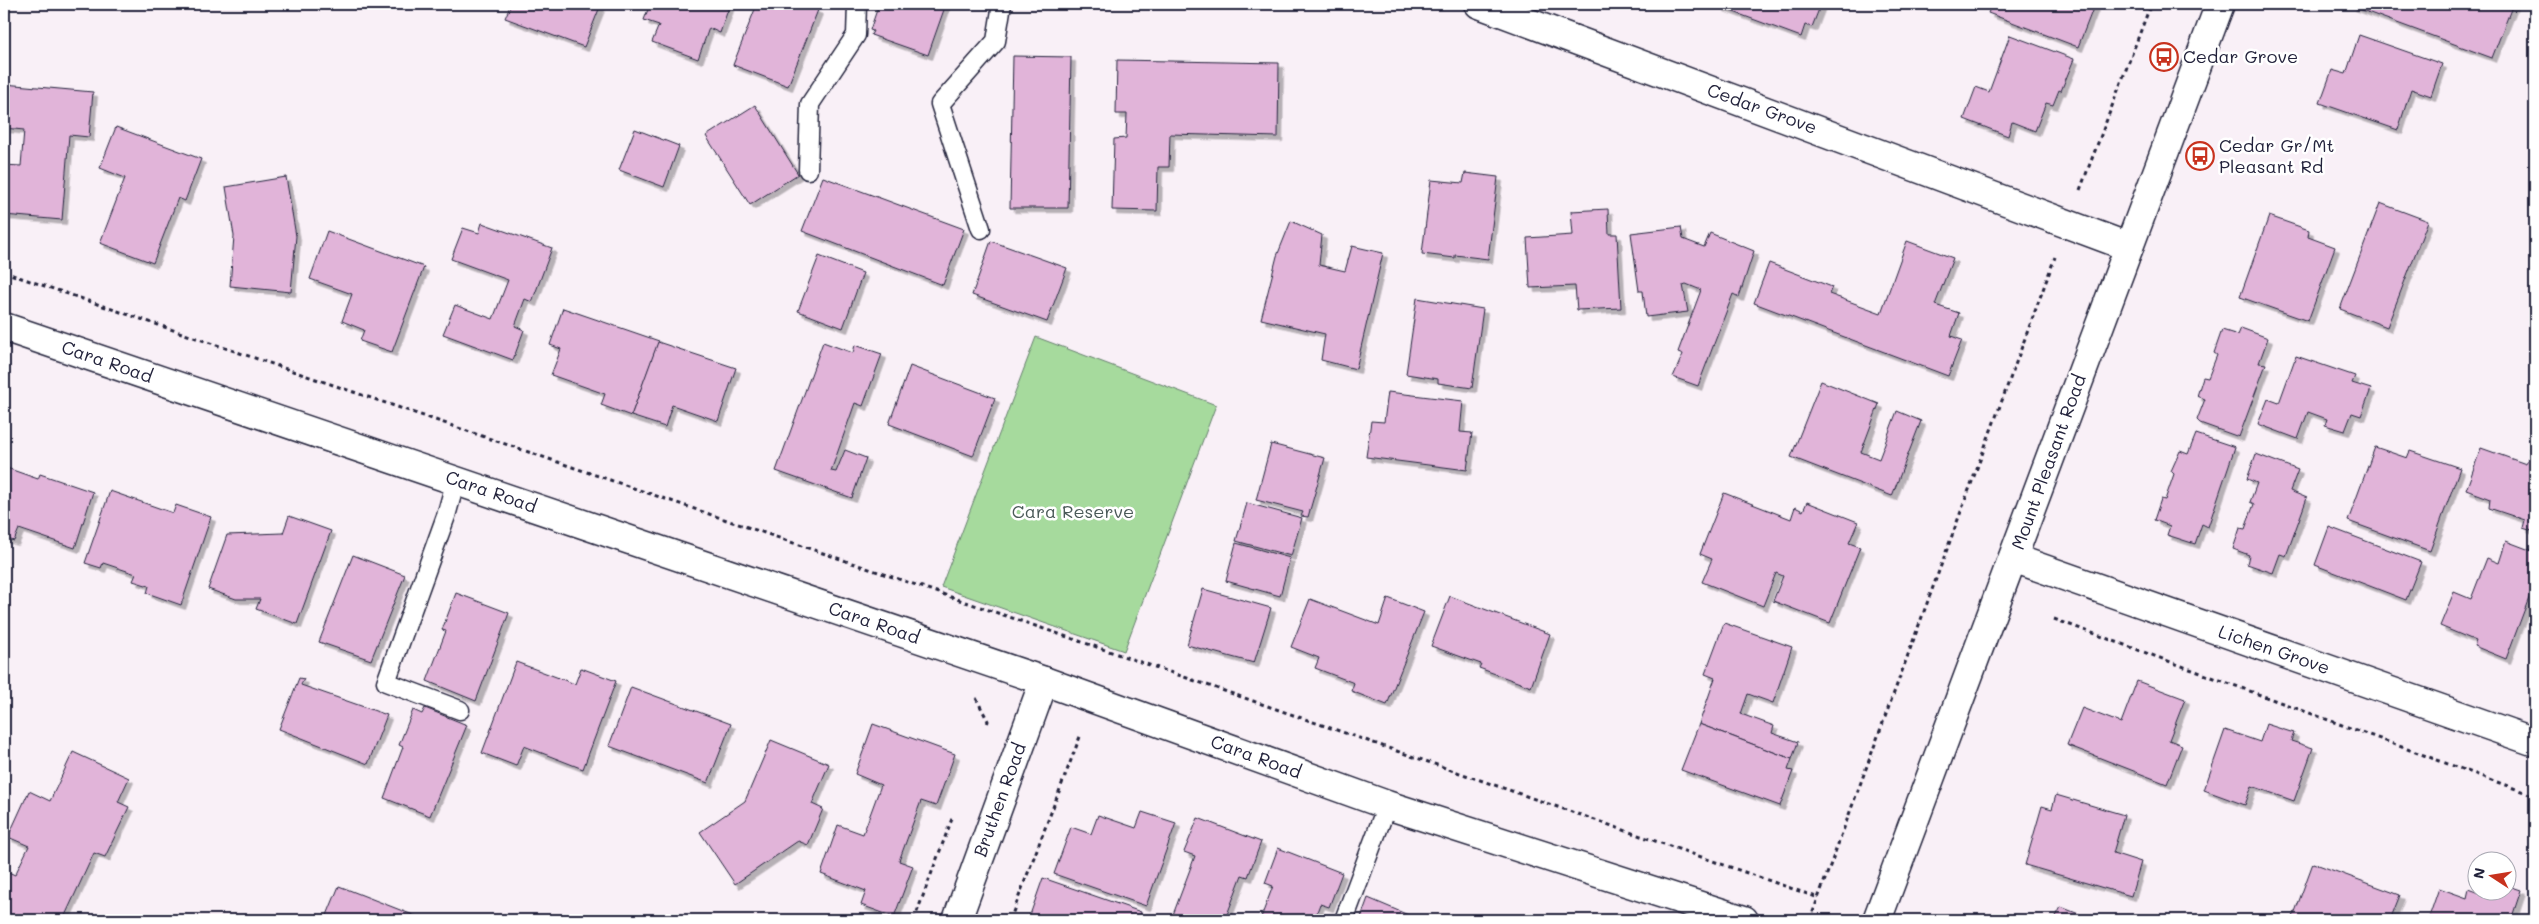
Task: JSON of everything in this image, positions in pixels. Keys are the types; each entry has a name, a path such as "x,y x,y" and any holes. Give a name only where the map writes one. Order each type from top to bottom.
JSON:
{"street":[{"name":"Cedar Grove","path":"1479,4 2129,247"},
{"name":"Mount Pleasant Road","path":"1877,920 2220,4"},
{"name":"Cara Road","path":"4,327 1044,681 1387,804 1744,920"},
{"name":"Lichen Grove","path":"2013,558 2535,742"},
{"name":"Bruthen Road","path":"957,920 1044,681"}],"lane":[{"path":"808,170 810,104 856,35 856,4"},
{"path":"980,229 940,104 996,41 1002,4"},
{"path":"456,480 446,516 386,682 460,710"},
{"path":"1344,920 1387,804"}],"path":[{"path":"1810,920 2151,4"},
{"path":"4,272 1187,678 1819,898"},
{"path":"2054,619 2535,796"},
{"path":"976,698 988,721 985,730"},
{"path":"1010,920 1081,734"},
{"path":"914,920 954,812"}],"green space":[{"name":"Cara Reserve","path":"1036,337 1216,405 1124,651 941,587"}],"building":[{"path":"511,4 601,4 584,47 505,18"},
{"path":"650,4 730,4 720,33 709,28 698,59 652,42 659,25 644,20"},
{"path":"757,4 802,4 818,10 788,86 733,65"},
{"path":"879,4 946,4 928,55 871,35 873,31 870,30"},
{"path":"1721,4 1821,4 1812,27 1805,25 1801,37 1720,7"},
{"path":"1992,4 2089,4 2094,6 2078,47 1988,13"},
{"path":"2352,4 2513,4 2492,58 2351,6"},
{"path":"2010,35 2074,59 2061,91 2059,90 2053,105 2046,103 2035,131 2012,122 2008,136 1964,119 1976,87 1989,92"},
{"path":"2359,35 2442,64 2431,96 2411,89 2398,130 2320,103 2332,70 2346,74"},
{"path":"1013,56 1071,57 1068,208 1010,208"},
{"path":"1117,60 1279,63 1278,137 1170,134 1169,167 1158,167 1157,211 1112,210 1114,139 1126,138 1127,114 1116,114"},
{"path":"4,84 93,92 89,137 69,135 62,220 4,215 4,165 21,166 24,130 4,128"},
{"path":"755,105 798,174 750,205 706,136"},
{"path":"116,127 201,159 185,201 178,198 153,263 100,243 125,178 100,168"},
{"path":"635,129 679,146 664,187 619,170"},
{"path":"1465,173 1498,177 1488,259 1422,254 1431,180 1463,183"},
{"path":"286,177 296,236 291,292 230,286 234,236 226,187"},
{"path":"823,177 964,229 943,285 802,231"},
{"path":"2380,203 2428,221 2387,327 2340,309"},
{"path":"1608,209 1609,234 1617,234 1621,308 1577,310 1575,286 1530,288 1527,238 1573,235 1571,211"},
{"path":"2269,216 2309,230 2308,237 2335,247 2308,321 2240,297"},
{"path":"1291,221 1322,235 1319,265 1345,271 1352,246 1383,253 1356,369 1321,360 1325,334 1261,319 1277,256"},
{"path":"482,223 552,248 532,302 525,299 515,326 524,330 513,360 443,334 455,305 493,319 508,280 451,259 463,228 479,233"},
{"path":"1681,227 1683,239 1704,247 1710,233 1754,251 1739,297 1733,294 1698,386 1673,377 1683,354 1678,352 1701,290 1686,284 1683,285 1688,312 1646,317 1643,291 1639,291 1631,233"},
{"path":"327,231 424,267 392,352 360,341 364,330 342,321 352,294 310,279"},
{"path":"991,241 1067,268 1047,322 972,295"},
{"path":"1907,241 1953,258 1935,305 1959,313 1951,336 1962,340 1948,376 1754,303 1769,263 1832,287 1829,294 1881,313"},
{"path":"819,256 863,273 843,328 798,311"},
{"path":"1417,298 1483,309 1472,388 1438,383 1438,379 1406,374"},
{"path":"563,308 659,341 631,416 601,405 605,394 551,375 561,349 550,345"},
{"path":"2241,328 2268,338 2259,363 2266,364 2239,437 2200,423 2197,420 2205,399 2197,396 2203,377 2208,378 2217,355 2214,353 2222,330 2238,335"},
{"path":"658,342 736,368 718,421 672,405 665,427 631,416"},
{"path":"823,342 853,353 855,345 882,354 863,406 855,403 831,471 836,472 845,450 866,458 852,498 776,471"},
{"path":"2296,356 2355,376 2352,383 2371,389 2361,416 2352,413 2345,431 2325,425 2327,419 2308,412 2298,439 2258,424 2268,399 2279,403"},
{"path":"910,366 995,398 973,456 889,424"},
{"path":"1821,381 1879,404 1861,452 1879,459 1897,411 1921,421 1892,496 1791,457"},
{"path":"1388,392 1463,401 1460,432 1472,433 1467,470 1366,457 1371,421 1384,422"},
{"path":"2196,434 2235,447 2208,527 2202,524 2195,544 2167,535 2170,526 2154,520 2161,499 2165,500 2174,474 2171,471 2180,451 2188,454"},
{"path":"2535,437 2535,532 2523,528 2525,520 2489,508 2490,499 2466,490 2481,448 2526,464"},
{"path":"1271,444 1325,458 1308,517 1301,516 1303,512 1256,500"},
{"path":"2375,447 2407,458 2410,451 2460,468 2430,551 2348,521"},
{"path":"2256,454 2298,470 2290,491 2307,498 2286,556 2280,554 2273,573 2247,564 2249,555 2233,549 2240,528 2245,529 2254,504 2250,502 2257,483 2247,479"},
{"path":"4,467 38,479 40,474 93,492 75,548 19,529 14,541 4,538"},
{"path":"110,491 173,513 176,505 211,517 181,605 147,593 149,586 133,581 136,574 103,563 101,568 85,563"},
{"path":"1724,493 1791,519 1795,507 1803,511 1807,502 1858,522 1849,543 1860,547 1830,623 1773,601 1783,576 1776,573 1763,606 1702,582 1712,559 1700,554"},
{"path":"1247,503 1302,518 1291,556 1236,541"},
{"path":"289,516 331,531 297,624 256,609 260,599 236,599 208,589 227,535 283,533"},
{"path":"2329,527 2421,562 2406,600 2315,565"},
{"path":"2506,541 2535,552 2535,582 2506,659 2474,646 2476,641 2440,626 2454,592 2471,599 2487,558 2499,563"},
{"path":"1236,543 1290,558 1280,596 1226,581"},
{"path":"353,555 405,575 371,660 319,642"},
{"path":"1203,589 1271,608 1254,663 1187,645"},
{"path":"456,593 509,613 476,701 427,681 446,631 442,630"},
{"path":"1450,596 1550,634 1531,687 1479,668 1481,664 1431,646"},
{"path":"1388,598 1424,612 1387,705 1351,691 1354,683 1315,668 1319,658 1291,647 1310,599 1379,625"},
{"path":"1724,623 1792,647 1773,703 1748,694 1741,714 1774,726 1772,733 1798,742 1792,759 1699,724 1715,678 1705,674"},
{"path":"516,662 575,684 581,668 616,681 583,769 524,746 516,766 482,753"},
{"path":"299,678 304,679 301,685 387,715 368,764 279,729"},
{"path":"2137,681 2185,699 2169,740 2182,745 2167,784 2067,745 2082,708 2121,723"},
{"path":"631,687 731,724 708,783 609,746"},
{"path":"425,708 467,725 430,816 384,798 403,747 399,745 413,710 422,714"},
{"path":"873,724 955,754 936,806 921,801 899,861 913,866 894,917 861,905 866,891 821,874 838,825 863,834 881,785 855,774"},
{"path":"1699,724 1792,759 1788,770 1793,771 1780,806 1681,770"},
{"path":"2266,724 2294,733 2291,741 2313,748 2294,801 2252,786 2245,805 2204,790 2225,730 2260,742"},
{"path":"771,740 829,764 812,804 823,809 808,845 798,841 735,884 700,832 745,801"},
{"path":"73,752 129,778 118,802 129,807 105,857 94,853 63,920 4,920 4,870 15,875 29,846 8,837 29,791 50,801"},
{"path":"2056,795 2124,815 2113,853 2141,862 2131,896 2025,865 2042,806 2052,809"},
{"path":"1142,812 1176,823 1146,906 1054,874 1071,827 1091,834 1098,815 1136,828"},
{"path":"1198,818 1261,842 1248,877 1242,875 1225,920 1171,920 1195,856 1184,852"},
{"path":"1278,848 1342,873 1329,907 1320,904 1314,920 1260,920 1273,886 1265,883"},
{"path":"2313,863 2400,895 2390,920 2292,920"},
{"path":"1043,878 1141,912 1139,920 1044,920 1030,915"},
{"path":"339,886 418,917 417,920 325,920"},
{"path":"2439,888 2466,898 2466,902 2516,902 2516,888 2521,890 2511,920 2428,920"},
{"path":"1368,898 1420,920 1360,920"},
{"path":"2061,907 2094,920 2054,920"}],"place":[{"name":"Cedar Grove","path":"2164,57"},
{"name":"Cedar Gr/Mt Pleasant Rd","path":"2200,156"}]}
